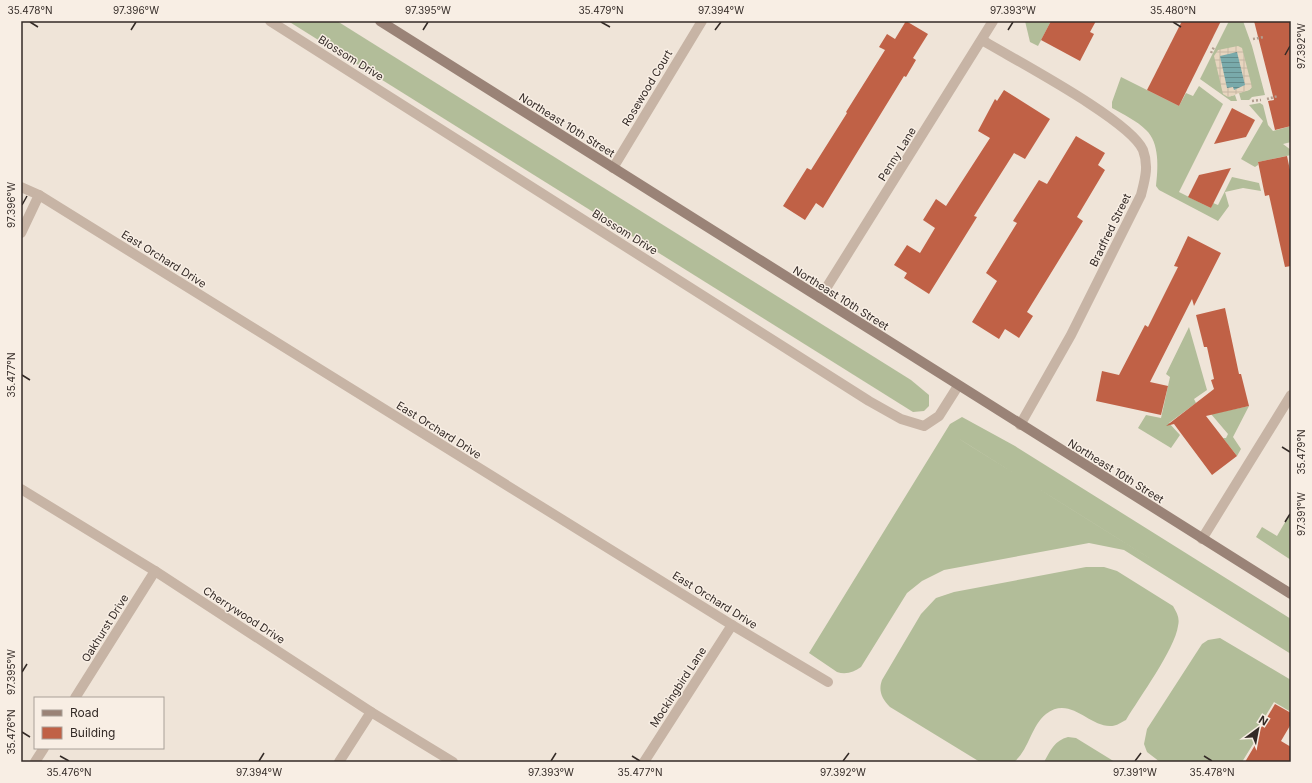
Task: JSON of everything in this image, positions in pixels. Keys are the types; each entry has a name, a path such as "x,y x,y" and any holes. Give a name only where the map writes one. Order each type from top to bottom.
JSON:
{"main road":[{"name":"Northeast 10th Street","path":"380,21 1020,425 1291,594"}],"street":[{"name":"Blossom Drive","path":"270,21 863,397 901,419 924,426 933,421 958,386"},
{"name":"Rosewood Court","path":"613,168 702,21"},
{"name":"Penny Lane","path":"820,298 993,21"},
{"name":"Bradfred Street","path":"982,40 1097,109 1122,126 1136,138 1142,149 1147,171 1141,195 1071,334 1020,425"},
{"name":"East Orchard Drive","path":"21,187 39,195 732,625 828,682"},
{"path":"21,234 39,195"},
{"path":"1202,539 1291,395"},
{"name":"Cherrywood Drive","path":"21,489 155,571 371,712 453,762"},
{"name":"Oakhurst Drive","path":"76,697 155,571"},
{"name":"Mockingbird Lane","path":"644,762 732,625"},
{"path":"339,762 371,712"},
{"path":"35,762 43,749"}],"path":[{"path":"1253,39 1264,37"},
{"path":"1211,53 1214,47"},
{"path":"1268,98 1278,96"},
{"path":"1252,101 1261,100"}],"green space":[{"path":"288,21 337,21 911,380 929,395 929,406 924,411 913,412"},
{"path":"1025,21 1051,21 1038,46 1030,42"},
{"path":"1229,21 1243,21 1252,46 1265,95 1252,97 1249,100 1241,100 1239,93 1249,90 1252,87 1228,97 1235,95 1237,101 1231,101 1200,79"},
{"path":"1121,77 1179,106 1186,93 1193,96 1199,86 1223,104 1179,192 1211,208 1213,203 1218,205 1232,177 1259,183 1261,191 1243,188 1225,192 1229,206 1218,221 1159,190 1156,186 1156,149 1151,135 1130,118 1112,108 1112,102"},
{"path":"1260,103 1263,105 1268,125 1273,131 1291,126 1291,142 1283,144 1291,150 1291,155 1258,162 1258,165 1255,167 1241,159 1263,121 1249,105"},
{"path":"1189,327 1207,390 1194,399 1196,403 1169,423 1180,435 1171,448 1138,428 1146,415 1161,418 1170,377 1166,374"},
{"path":"1249,406 1233,437 1241,449 1237,456 1223,438 1226,438 1228,434 1211,414"},
{"path":"962,417 1015,446 1291,619 1291,654 1124,550 1089,543 944,570 922,581 907,593 861,667 850,672 837,672 809,653 950,424","holes":["956,437 969,445 1189,583"]},
{"path":"1291,512 1291,560 1256,537 1262,527 1277,536"},
{"path":"1086,567 1104,567 1117,571 1173,606 1178,616 1179,620 1175,636 1164,660 1126,720 1114,726 1104,725 1072,710 1064,708 1055,709 1041,719 1023,751 1014,762 980,762 890,707 885,701 880,688 882,680 921,614 936,598 954,592"},
{"path":"1220,638 1291,680 1291,712 1274,702 1252,738 1255,741 1242,762 1160,762 1147,752 1144,744 1147,729 1202,644 1208,640"},
{"path":"1063,738 1076,738 1115,762 1044,762 1056,743"}],"shaded area":[{"path":"1238,46 1242,48 1252,87 1249,90 1228,97 1223,94 1214,56 1218,50"}],"water":[{"path":"1237,52 1245,85 1234,90 1233,87 1227,88 1220,56"}],"building":[{"path":"906,21 928,34 913,58 916,60 906,77 904,76 823,208 816,203 805,220 783,206 807,168 811,170 847,113 846,112 885,50 879,47 887,34 895,39"},
{"path":"1051,21 1096,21 1090,32 1094,34 1080,61 1041,40"},
{"path":"1182,21 1221,21 1179,106 1147,90"},
{"path":"1254,21 1291,21 1291,126 1275,130 1268,101 1274,100"},
{"path":"1004,90 1050,119 1025,159 1014,153 974,216 977,217 929,294 904,278 907,273 894,265 907,245 920,253 935,228 923,220 936,199 946,206 990,138 978,131 995,99 997,101"},
{"path":"1232,108 1255,120 1246,137 1214,144"},
{"path":"1076,136 1105,153 1098,165 1105,170 1077,217 1083,221 1027,312 1033,316 1019,338 1005,329 999,339 972,322 997,281 986,273 1017,223 1013,221 1039,180 1047,184"},
{"path":"1287,156 1291,175 1291,266 1285,267 1269,195 1265,196 1258,162"},
{"path":"1231,168 1211,208 1188,197 1199,175"},
{"path":"1188,236 1221,253 1194,306 1192,299 1150,382 1168,386 1161,415 1096,401 1102,371 1119,375 1145,325 1148,327 1178,267 1174,266"},
{"path":"1225,308 1239,374 1241,374 1249,406 1206,416 1237,456 1212,475 1174,424 1166,426 1214,389 1211,380 1214,379 1207,347 1204,347 1196,315"},
{"path":"1275,704 1291,713 1291,724 1281,741 1291,747 1291,762 1245,762 1258,740 1255,738"}]}
